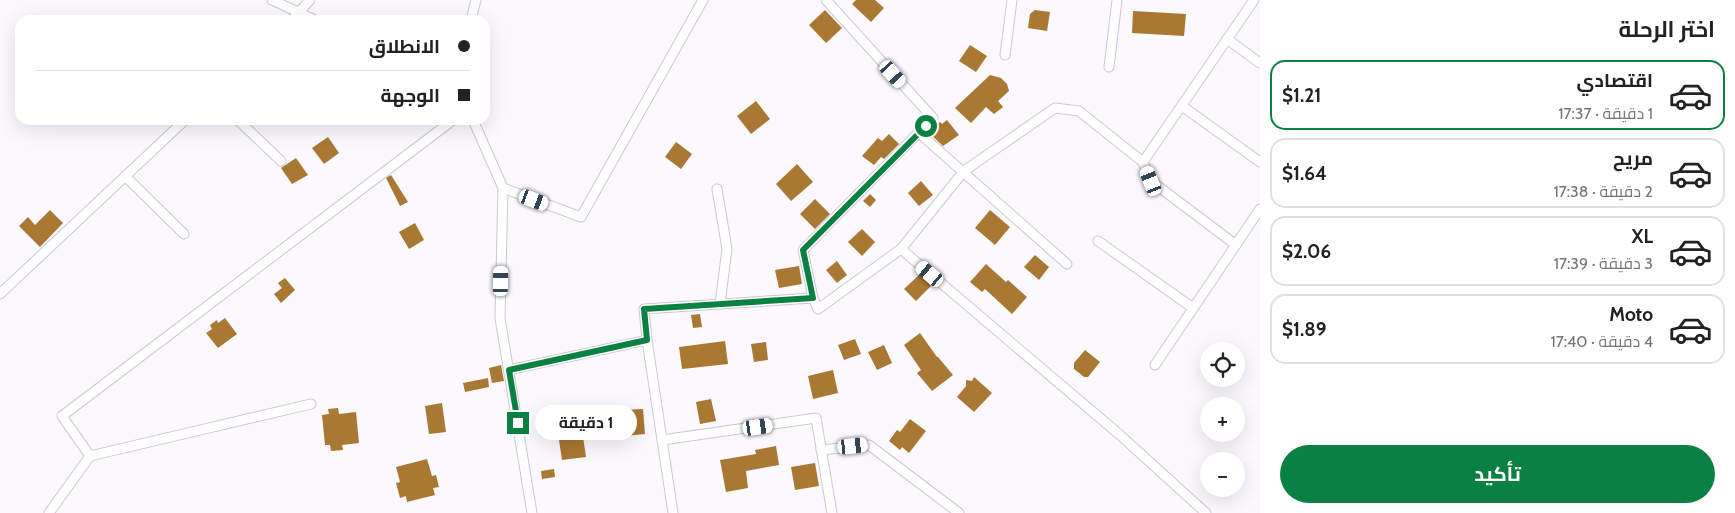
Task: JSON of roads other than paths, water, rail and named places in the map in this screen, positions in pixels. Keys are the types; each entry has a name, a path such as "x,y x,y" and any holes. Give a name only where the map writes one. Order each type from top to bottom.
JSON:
{"street":[{"path":"272,0 304,15"},
{"path":"298,15 310,0"},
{"path":"473,15 476,0"},
{"path":"503,188 581,217 703,0"},
{"path":"826,0 933,118 803,250 813,298 818,309 901,249 964,172 1054,108 1079,111 1143,162 1151,181 1236,245"},
{"path":"1006,55 1012,0"},
{"path":"1109,67 1117,0"},
{"path":"1143,162 1254,0"},
{"path":"1228,39 1260,63"},
{"path":"1182,106 1260,162"},
{"path":"0,294 180,125"},
{"path":"243,125 281,160"},
{"path":"90,456 62,416 446,125"},
{"path":"475,125 503,188 500,318 532,513"},
{"path":"919,133 1067,264"},
{"path":"125,176 184,234"},
{"path":"717,189 726,249 720,304"},
{"path":"1155,365 1260,209"},
{"path":"1098,241 1193,308"},
{"path":"901,249 1120,435 1206,513"},
{"path":"673,513 644,309 813,298"},
{"path":"509,370 647,340"},
{"path":"48,513 90,456 311,404"},
{"path":"662,440 816,418 832,513"},
{"path":"821,450 869,445 959,513"}]}
